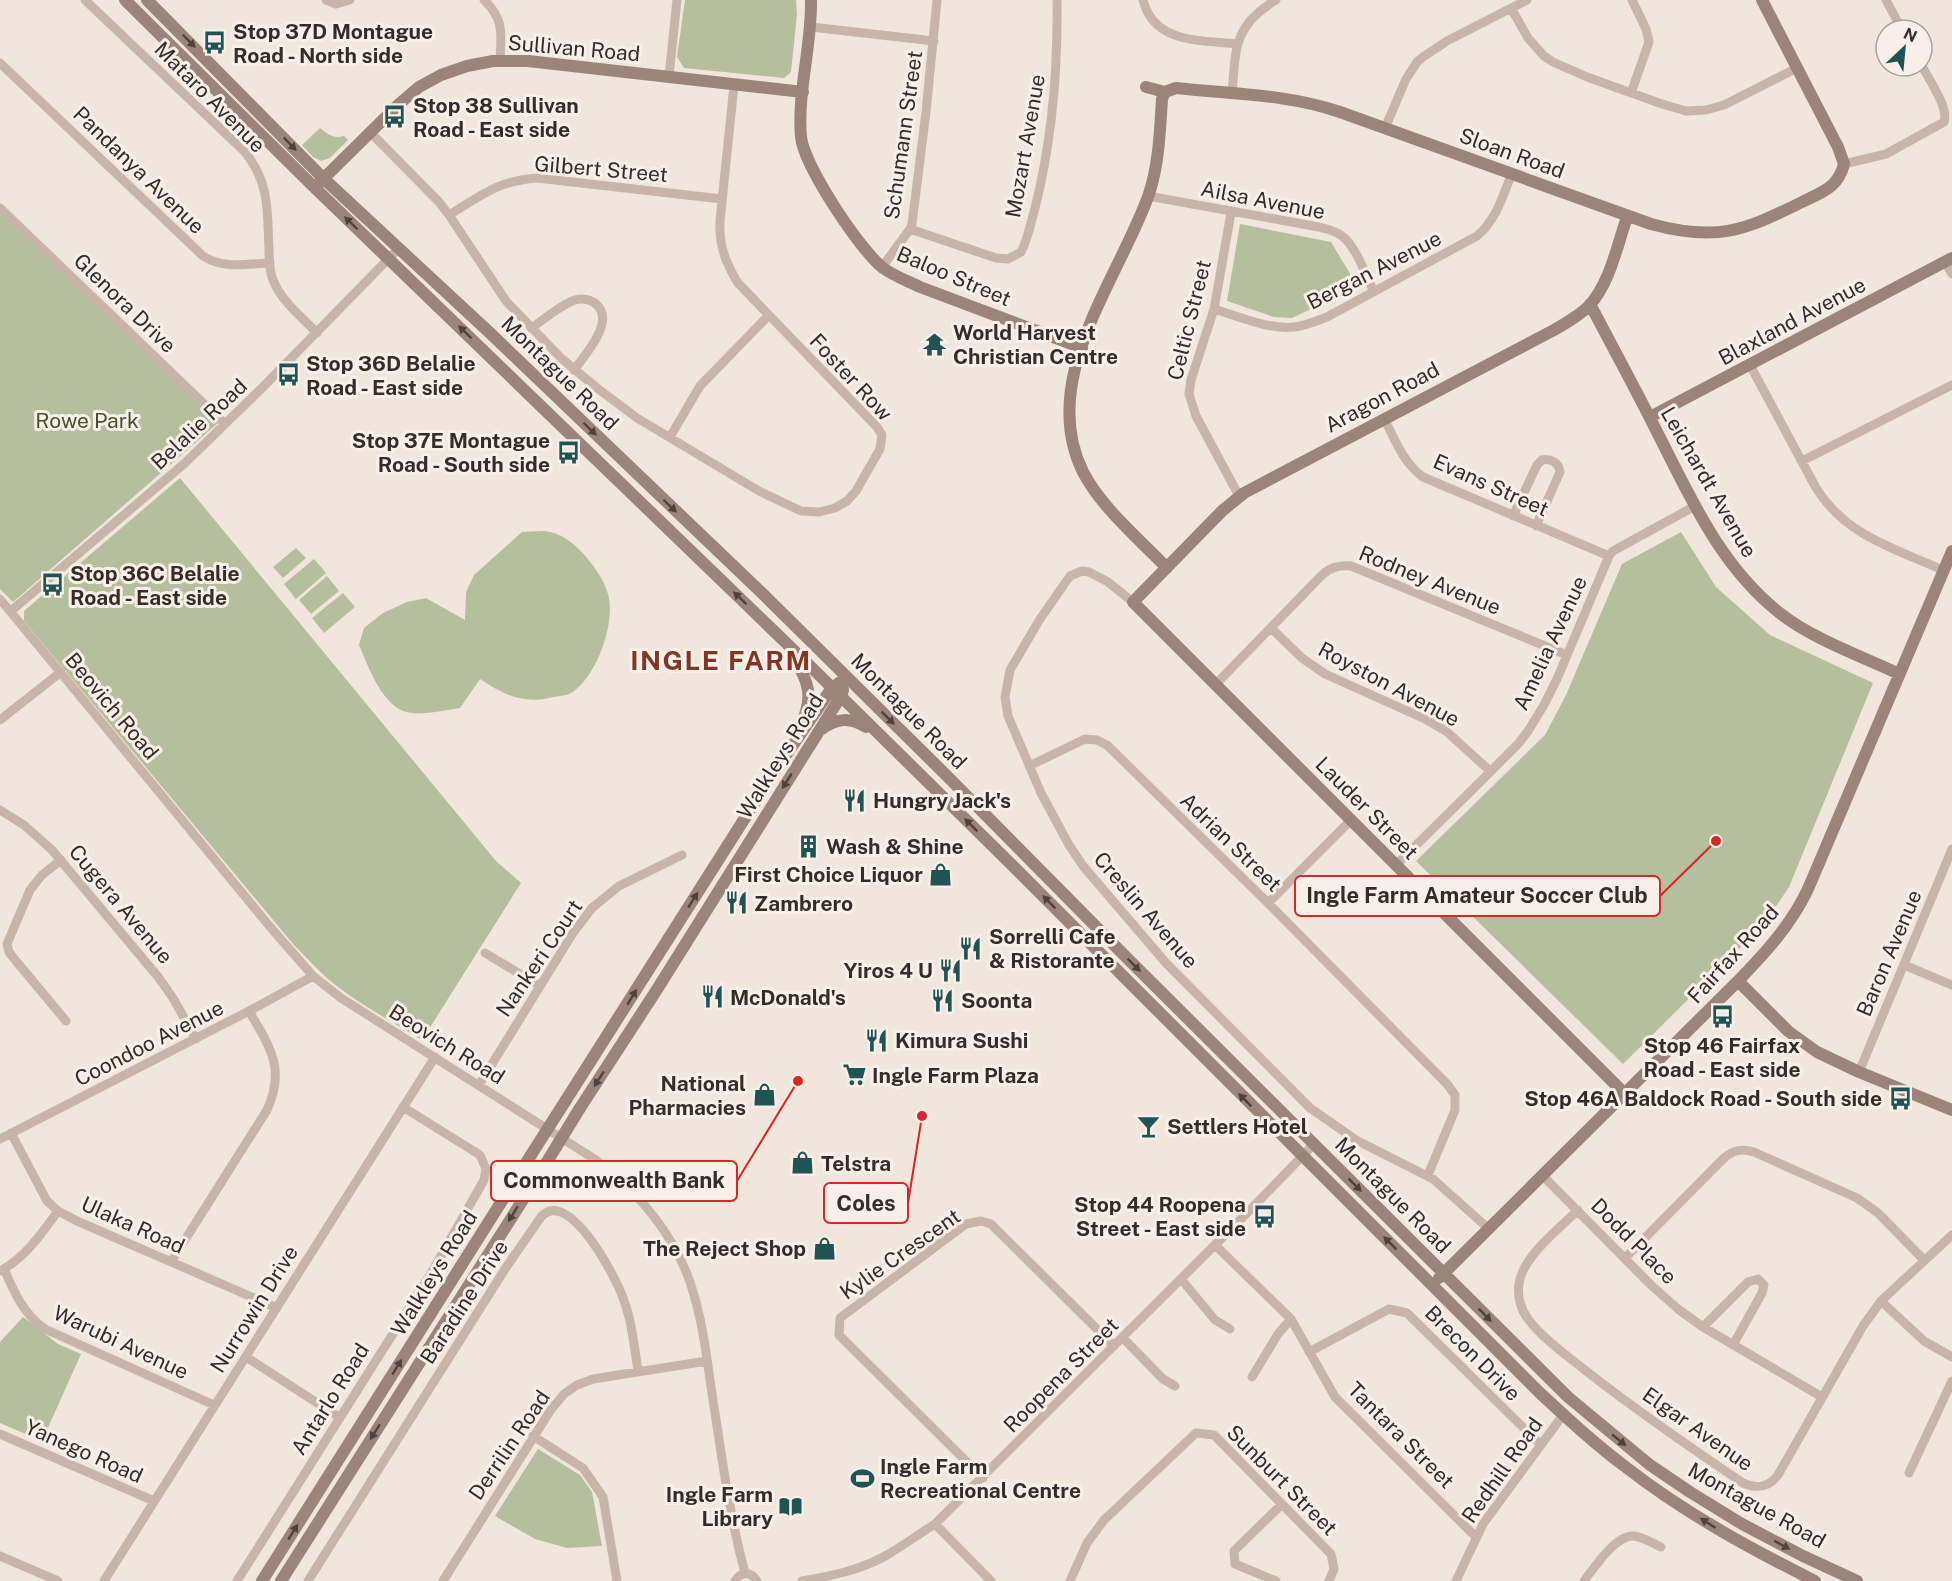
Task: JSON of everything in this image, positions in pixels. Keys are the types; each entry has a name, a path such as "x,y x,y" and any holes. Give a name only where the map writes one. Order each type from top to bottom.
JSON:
{"main road":[{"name":"Montague Road","path":"125,0 314,188 889,744 1563,1415 1627,1469 1679,1505 1722,1532 1815,1581"},
{"name":"Montague Road","path":"147,0 323,178 490,333 765,596 1574,1402 1650,1465 1690,1492 1742,1524 1857,1581"},
{"name":"Baloo Street","path":"811,0 811,27 803,92 801,138 810,165 854,234 882,267 920,287 1082,348"},
{"path":"1762,0 1838,147 1844,164"},
{"name":"Sullivan Road","path":"314,188 407,96 432,80 467,66 500,61 528,61 803,92"},
{"name":"Sloan Road","path":"1146,87 1165,92 1176,88 1313,104 1627,217 1668,229 1695,233 1730,231 1767,219 1829,188 1838,180 1844,164"},
{"path":"1165,92 1162,99 1155,167 1148,196 1082,348 1073,378 1069,423 1077,458 1098,495 1167,568"},
{"name":"Aragon Road","path":"1133,602 1239,496 1254,486 1573,318 1590,304 1604,281 1627,217"},
{"name":"Blaxland Avenue","path":"1650,417 1949,260"},
{"name":"Leichardt Avenue","path":"1590,304 1695,506 1726,558 1741,577 1776,611 1812,633 1899,674"},
{"name":"Fairfax Road","path":"1431,1285 1738,981 1778,938 1802,902 1952,551"},
{"name":"Lauder Street","path":"1133,602 1625,1094"},
{"path":"782,639 803,672 808,691 806,712 791,748"},
{"name":"Walkleys Road","path":"262,1581 791,748 847,677"},
{"name":"Walkleys Road","path":"281,1581 818,732 836,692"},
{"path":"818,732 835,721 852,720 889,744"},
{"path":"1738,981 1772,1016 1800,1041 1817,1052 1952,1110"},
{"path":"1563,1415 1574,1402"}],"street":[{"name":"Mataro Avenue","path":"85,0 251,161 265,192 273,280 278,289 317,333"},
{"path":"326,0 336,4 350,0"},
{"path":"484,0 494,10 500,22 500,61"},
{"path":"669,76 677,0"},
{"name":"Schumann Street","path":"882,267 910,230 920,168 937,0"},
{"name":"Mozart Avenue","path":"910,230 996,258 1008,259 1021,252 1039,193 1050,121 1056,69 1057,0"},
{"path":"1143,0 1148,15 1153,21 1173,35 1237,44"},
{"path":"1232,94 1237,44 1240,37 1250,20 1262,8 1276,0"},
{"path":"1385,129 1402,87 1417,62 1432,50 1527,0"},
{"path":"1631,93 1649,42 1647,29 1632,0"},
{"path":"1886,0 1896,18"},
{"path":"1511,8 1528,38 1544,56 1564,68 1677,109 1706,110 1734,100 1797,68"},
{"path":"811,27 934,41"},
{"name":"Pandanya Avenue","path":"0,63 202,256 215,263 227,265 270,263"},
{"path":"1844,164 1886,154 1944,122 1946,115 1943,106 1928,78"},
{"name":"Foster Row","path":"370,132 449,215 497,289 513,309 574,370 620,406 759,491 801,512 819,512 835,508 847,501 856,491 880,450 882,435 877,427 738,283 724,257 720,234 722,199 734,84"},
{"name":"Bergan Avenue","path":"1214,309 1266,324 1287,327 1296,327 1327,317 1477,236 1490,223 1512,174"},
{"name":"Gilbert Street","path":"449,215 503,183 537,178 722,199"},
{"name":"Ailsa Avenue","path":"1148,196 1319,227 1342,236 1353,251 1374,292"},
{"name":"Glenora Drive","path":"0,208 225,424"},
{"name":"Celtic Street","path":"1232,213 1214,309 1191,380 1190,399 1201,428 1239,496"},
{"name":"Belalie Road","path":"11,611 163,483 317,333 399,248"},
{"path":"1949,260 1952,274"},
{"path":"531,328 574,300 587,299 597,305 603,316 602,327 574,370"},
{"path":"670,436 700,386 768,316"},
{"path":"1750,364 1822,497 1845,522 1877,541 1943,570"},
{"path":"1802,461 1952,385"},
{"name":"Evans Street","path":"1384,418 1407,460 1419,474 1609,556"},
{"path":"1513,516 1537,465 1542,460 1550,460 1557,464 1560,471 1536,526"},
{"path":"1609,556 1617,548 1695,506"},
{"name":"Amelia Avenue","path":"1396,865 1519,743 1536,719 1609,556"},
{"name":"Rodney Avenue","path":"1216,684 1327,571 1338,565 1351,566 1566,655"},
{"name":"Creslin Avenue","path":"1133,602 1101,578 1089,572 1078,572 1067,579 1010,670 1005,697 1008,716 1057,824 1083,866 1166,963 1315,1113 1356,1140 1428,1175 1490,1229"},
{"name":"Beovich Road","path":"0,599 313,976 341,998 596,1160 630,1189 648,1209 674,1249 694,1293 726,1480 745,1573"},
{"name":"Royston Avenue","path":"1271,628 1302,658 1325,674 1425,718 1446,731 1490,771"},
{"path":"0,720 60,672"},
{"name":"Adrian Street","path":"1029,766 1085,739 1102,742 1268,903 1452,1090 1456,1101 1455,1110 1428,1175"},
{"name":"Cugera Avenue","path":"0,810 34,832 61,860 159,978 196,1039"},
{"path":"1268,903 1351,820"},
{"name":"Baron Avenue","path":"1859,1072 1952,849"},
{"name":"Nankeri Court","path":"479,1085 573,933 596,904 620,886 682,855"},
{"path":"61,860 42,875 30,890 7,944 9,952 66,1021"},
{"path":"486,953 540,986"},
{"path":"1904,964 1952,985"},
{"name":"Coondoo Avenue","path":"0,1139 196,1039 313,976"},
{"path":"171,1262 267,1110 273,1094 276,1078 274,1061 249,1011"},
{"name":"Nurrowin Drive","path":"104,1581 435,1057"},
{"name":"Antarlo Road","path":"237,1581 445,1251 486,1175 485,1165 480,1155 404,1107"},
{"name":"Ulaka Road","path":"11,1133 42,1194 58,1211 277,1308"},
{"name":"Roopena Street","path":"802,1581 855,1569 886,1556 935,1524 1314,1144"},
{"path":"1625,1258 1724,1158 1730,1153 1742,1150 1754,1152 1857,1198 1878,1213 1924,1260"},
{"name":"Dodd Place","path":"1543,1176 1671,1303 1703,1327 1822,1397"},
{"name":"Baradine Drive","path":"308,1581 505,1269 541,1217 548,1211 557,1210 569,1217 583,1231 606,1262 624,1300 630,1320 638,1371"},
{"name":"Elgar Avenue","path":"1578,1210 1528,1262 1520,1280 1518,1293 1529,1320 1577,1364 1610,1390 1743,1483 1755,1487 1766,1486 1773,1480 1863,1326 1881,1301 1952,1235"},
{"path":"2,1270 33,1244 58,1211"},
{"name":"Kylie Crescent","path":"983,1478 839,1335 840,1318 966,1224 981,1221 991,1224 1114,1346"},
{"name":"Tantara Street","path":"1215,1245 1291,1319 1335,1397 1476,1537"},
{"name":"Warubi Avenue","path":"2,1270 21,1305 45,1329 214,1405"},
{"path":"1181,1279 1215,1320 1230,1329"},
{"path":"1703,1327 1748,1282 1761,1280 1764,1288 1733,1345"},
{"path":"1881,1301 1924,1341 1952,1357"},
{"name":"Brecon Drive","path":"1310,1352 1389,1309 1407,1313 1541,1445"},
{"path":"1252,1377 1278,1334 1291,1319"},
{"path":"1123,1338 1163,1379 1175,1386"},
{"path":"246,1357 339,1417"},
{"name":"Derrilin Road","path":"443,1581 533,1436 557,1402 570,1390 593,1379 707,1361"},
{"path":"1909,1473 1952,1381"},
{"name":"Redhill Road","path":"1456,1581 1476,1537 1494,1506 1563,1415"},
{"name":"Sunburt Street","path":"1070,1581 1086,1543 1104,1520 1196,1433 1215,1435 1331,1554 1334,1569 1329,1581"},
{"name":"Yanego Road","path":"0,1434 154,1501"},
{"path":"533,1436 583,1467 603,1497 616,1581"},
{"path":"1276,1581 1235,1564 1234,1551 1282,1504"},
{"path":"935,1524 991,1581"},
{"path":"1584,1581 1620,1540 1627,1536 1636,1536 1661,1547"},
{"path":"0,1556 58,1581"},
{"path":"855,1569 857,1581"},
{"path":"735,1581 738,1576 745,1573 751,1574 757,1581"}],"green space":[{"path":"685,0 796,0 797,14 791,72 784,78 684,68 677,57"},
{"path":"320,128 337,137 344,136 348,140 330,158 321,161 313,157 302,145"},
{"name":"Rowe Park","path":"0,214 218,423 13,602 0,589"},
{"path":"1240,224 1331,242 1358,287 1292,318 1274,317 1227,301"},
{"path":"180,478 496,861 521,883 422,1040 338,987 294,945 24,621 24,611"},
{"path":"547,531 566,539 587,558 604,584 610,606 607,633 589,675 571,693 542,699 515,697 480,679 460,708 409,713 395,706 376,682 359,645 364,628 383,613 407,602 426,598 465,620 466,592 474,575 522,532"},
{"path":"1681,532 1716,587 1770,635 1873,683 1789,887 1751,937 1623,1064 1416,861 1545,735 1566,695 1622,564"},
{"path":"296,548 306,558 283,578 273,567"},
{"path":"314,559 326,573 296,599 284,584"},
{"path":"327,576 339,591 311,614 299,600"},
{"path":"343,593 355,607 324,633 312,618"},
{"path":"23,1317 58,1344 81,1354 42,1441 0,1423 0,1342"},
{"path":"538,1449 580,1475 592,1492 602,1546 567,1548 535,1539 495,1516"}],"place":[{"name":"Stop 37D Montague Road - North side","path":"215,43"},
{"name":"Stop 38 Sullivan Road - East side","path":"395,117"},
{"name":"World Harvest Christian Centre","path":"935,344"},
{"name":"Stop 36D Belalie Road - East side","path":"288,375"},
{"name":"Stop 37E Montague Road - South side","path":"568,452"},
{"name":"Stop 36C Belalie Road - East side","path":"52,585"},
{"name":"Hungry Jack's","path":"855,800"},
{"name":"Ingle Farm Amateur Soccer Club","path":"1716,841"},
{"name":"Wash & Shine","path":"808,846"},
{"name":"First Choice Liquor","path":"941,874"},
{"name":"Zambrero","path":"736,903"},
{"name":"Sorrelli Cafe & Ristorante","path":"971,948"},
{"name":"Yiros 4 U","path":"951,970"},
{"name":"McDonald's","path":"712,997"},
{"name":"Soonta","path":"943,1000"},
{"name":"Stop 46 Fairfax Road - East side","path":"1722,1017"},
{"name":"Kimura Sushi","path":"877,1040"},
{"name":"Ingle Farm Plaza","path":"854,1075"},
{"name":"Commonwealth Bank","path":"798,1081"},
{"name":"National Pharmacies","path":"764,1095"},
{"name":"Stop 46A Baldock Road - South side","path":"1900,1098"},
{"name":"Coles","path":"922,1116"},
{"name":"Settlers Hotel","path":"1149,1126"},
{"name":"Telstra","path":"803,1163"},
{"name":"Stop 44 Roopena Street - East side","path":"1264,1216"},
{"name":"The Reject Shop","path":"824,1248"},
{"name":"Ingle Farm Recreational Centre","path":"862,1478"},
{"name":"Ingle Farm Library","path":"791,1506"}],"district":[{"name":"INGLE FARM","path":"721,660"}]}
